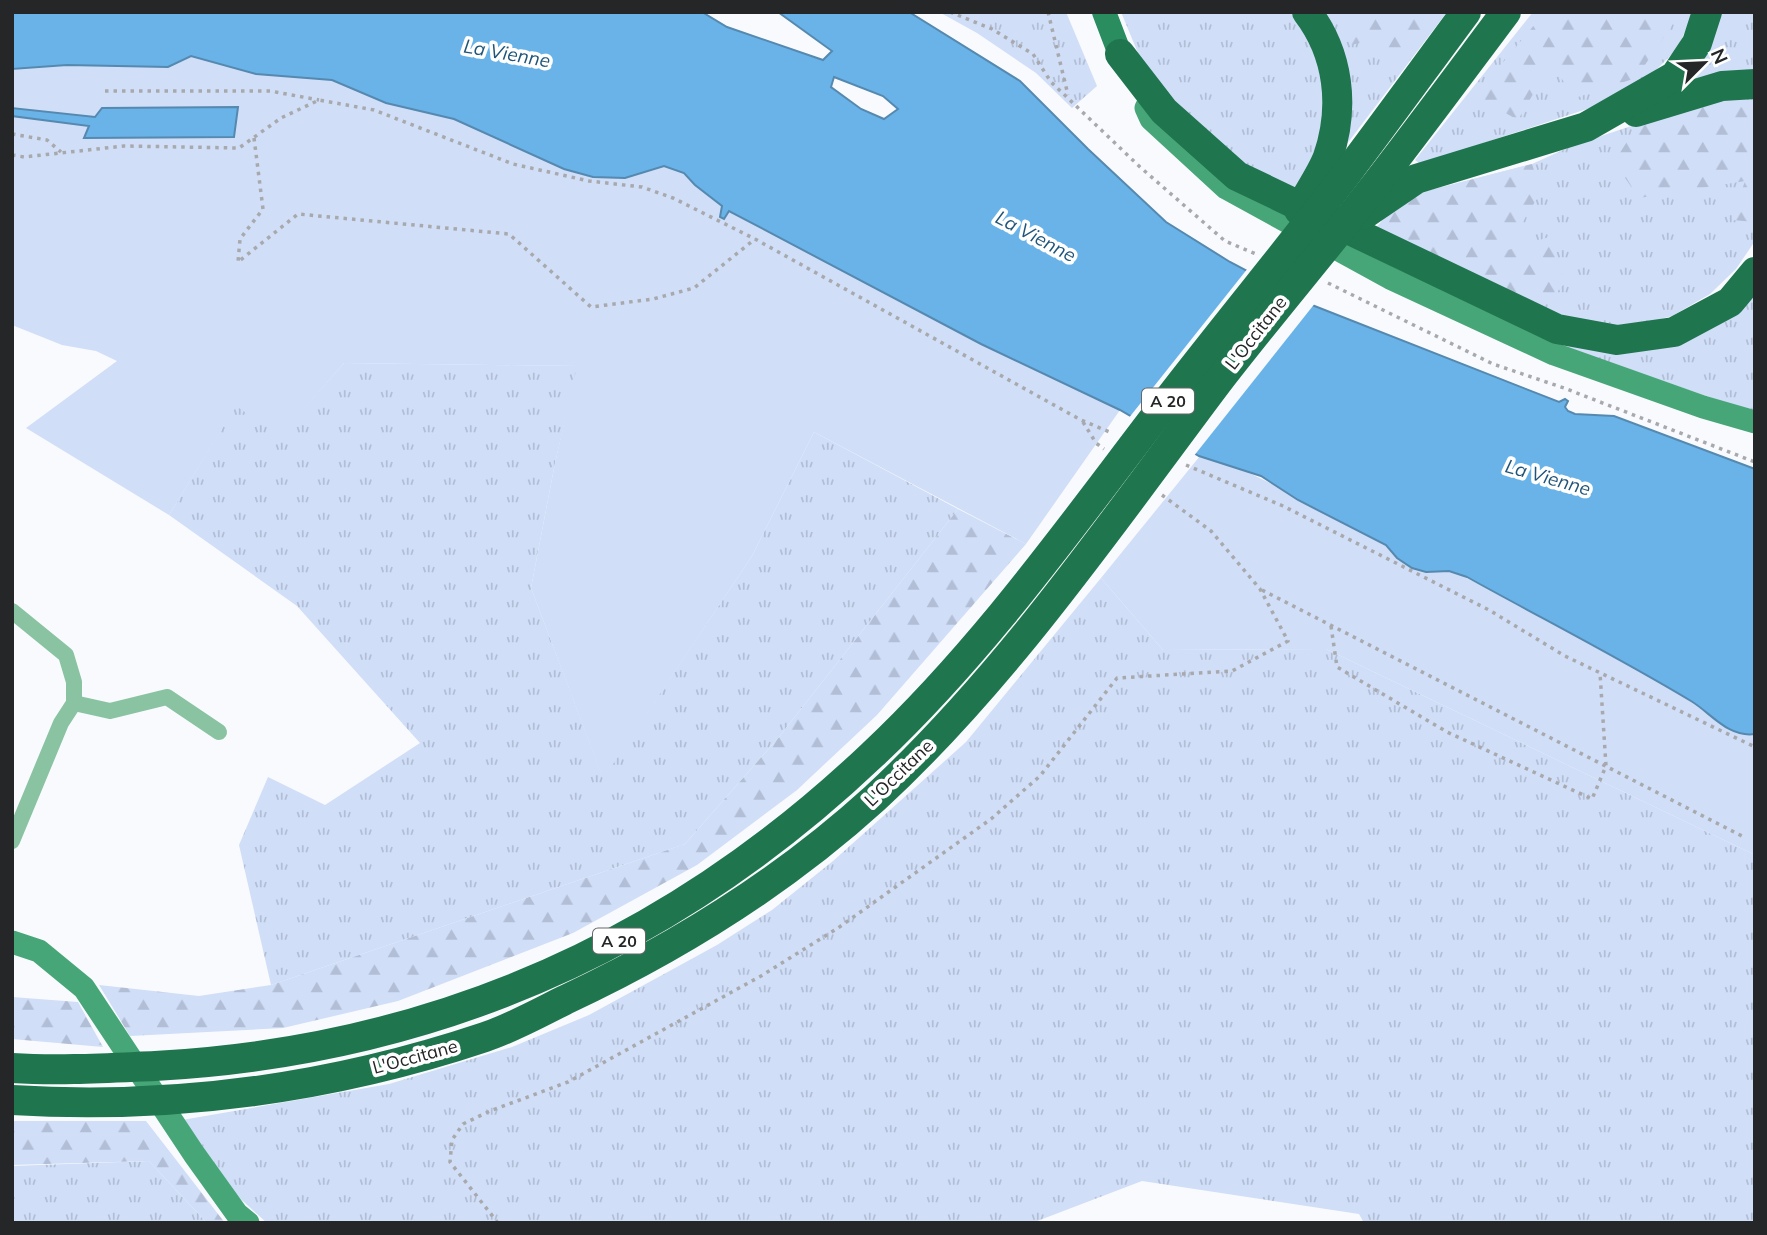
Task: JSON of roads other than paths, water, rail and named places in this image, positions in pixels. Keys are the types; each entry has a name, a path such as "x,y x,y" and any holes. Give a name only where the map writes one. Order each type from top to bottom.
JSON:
{"highway":[{"path":"1307,12 1331,55 1337,78 1336,167"},
{"path":"1336,167 1466,12"},
{"path":"1374,198 1506,12"},
{"path":"1586,127 1675,76 1697,43 1707,12"},
{"path":"1120,54 1164,111 1237,176 1557,329 1617,340 1674,332 1730,302 1755,272"},
{"path":"1374,198 1416,179 1722,86 1755,84"},
{"name":"L'Occitane","path":"12,1068 108,1068 188,1064 274,1054 381,1032 458,1010 518,988 630,936 732,872 792,827 876,752 960,665 1076,520 1259,281 1336,167"},
{"name":"L'Occitane","path":"12,1100 121,1102 222,1096 390,1065 490,1035 662,951 728,910 818,846 875,798 979,689 1100,537 1267,317 1374,198"}],"main road":[{"path":"1104,12 1120,54 1151,119 1226,188 1390,278 1554,354 1703,407 1755,422"},
{"path":"12,943 39,951 85,988 194,1154 237,1214 248,1223"}],"street":[{"path":"12,611 66,654 74,682 74,703 61,723 12,841"},
{"path":"74,703 110,711 166,697 219,732"}],"water":[{"name":"La Vienne","path":"12,12 702,12 727,27 823,60 832,51 778,12 909,12 1020,81 1166,222 1230,262 1312,305 1559,402 1565,399 1568,401 1565,407 1575,414 1614,416 1755,469 1755,734 1736,732 1728,728 1691,701 1467,577 1449,571 1426,572 1412,568 1397,558 1386,545 1298,500 1261,476 1199,456 1120,410 981,344 729,211 724,219 720,217 722,206 684,173 664,166 625,178 593,177 564,169 454,119 386,103 332,80 256,74 191,56 168,67 67,65 12,69","holes":["834,77 883,96 898,109 884,119 861,109 831,87"]},
{"path":"238,107 234,137 84,138 89,126 12,116 12,108 95,117 102,108"}]}
